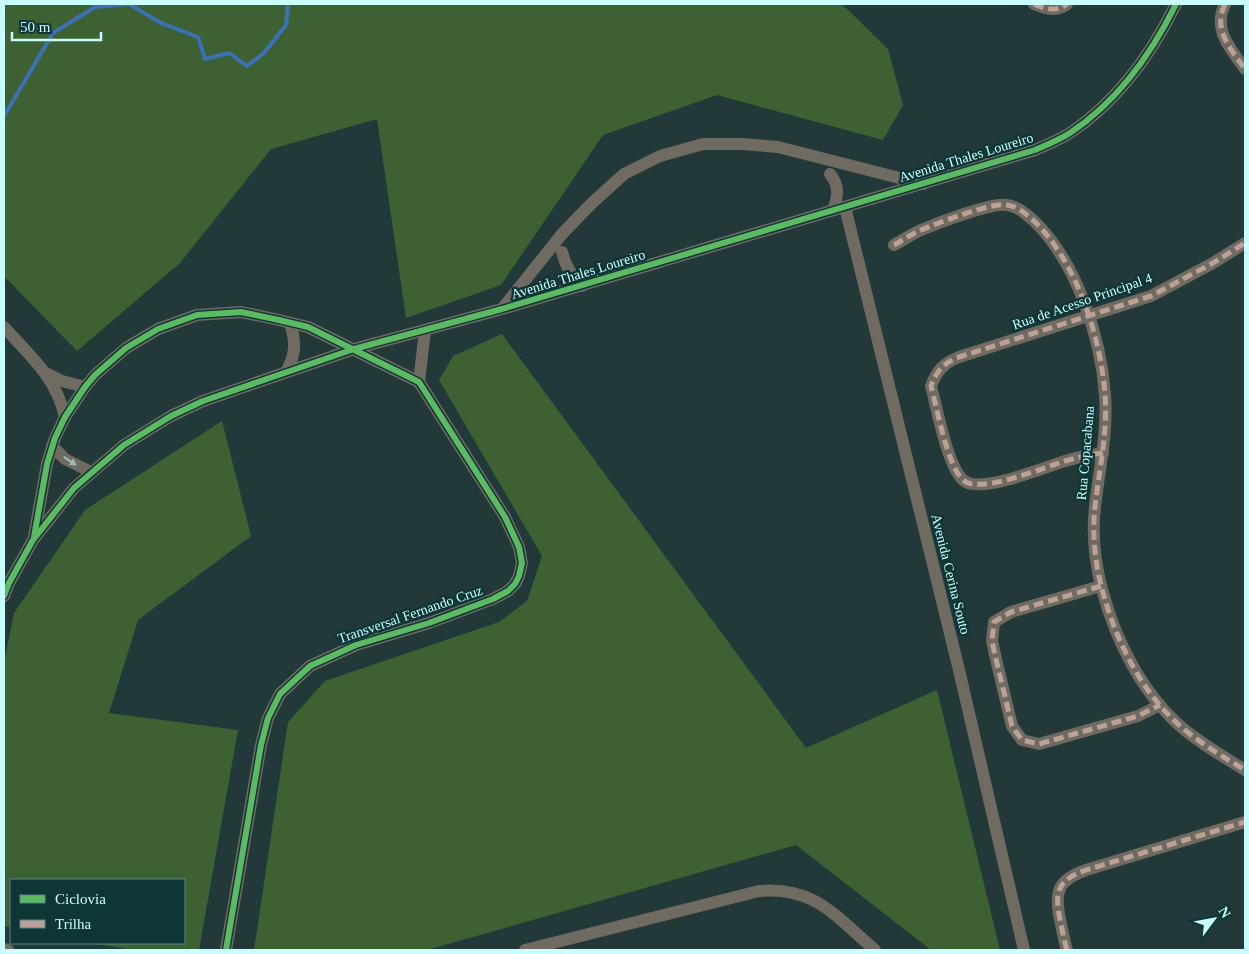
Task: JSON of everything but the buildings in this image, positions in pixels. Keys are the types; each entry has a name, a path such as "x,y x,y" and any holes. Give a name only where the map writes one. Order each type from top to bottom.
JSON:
{"street":[{"path":"1036,5 1054,9 1064,7 1067,4"},
{"name":"Avenida Thales Loureiro","path":"4,596 9,583 33,540 74,488 124,445 171,416 203,401 354,349 425,331 582,286 1035,150 1068,134 1094,115 1131,78 1164,28 1176,4"},
{"path":"1225,4 1220,20 1220,29 1245,69"},
{"path":"502,309 562,234 591,204 624,174 660,156 703,144 742,144 778,147 924,184"},
{"path":"830,174 835,179 838,187 839,208"},
{"name":"Rua Copacabana","path":"894,245 920,230 990,206 1004,204 1029,216 1045,231 1058,248 1076,283 1089,316 1099,357 1105,395 1103,453 1095,510 1095,546 1101,586 1108,613 1141,679 1160,705 1186,731 1219,755 1245,770"},
{"name":"Avenida Cerina Souto","path":"839,208 954,651 1024,950"},
{"name":"Rua de Acesso Principal 4","path":"1103,453 1068,460 999,482 979,485 962,480 952,462 931,386 936,374 948,361 1151,296 1214,263 1245,243"},
{"path":"562,252 566,268 582,286"},
{"path":"33,540 47,464 52,446 65,417 85,387 126,348 158,329 197,315 241,312 292,328 308,327 419,382 425,331"},
{"path":"4,327 48,374 58,395 65,417"},
{"path":"286,372 293,360 292,328"},
{"path":"48,374 85,387"},
{"name":"Transversal Fernando Cruz","path":"226,950 261,745 268,718 280,694 310,666 330,656 356,645 429,623 493,599 516,584 519,576 522,563 519,547 505,517 419,382"},
{"path":"52,446 66,459 91,472"},
{"path":"1101,586 1011,612 994,622 992,641 1012,726 1022,740 1040,744 1138,716 1160,705"},
{"path":"1067,950 1056,901 1058,891 1064,881 1074,874 1086,870 1245,822"},
{"path":"525,950 760,891 776,889 808,896 823,906 875,950"},
{"path":"4,949 8,950"}],"green space":[{"path":"4,4 842,4 888,49 903,105 883,140 717,95 603,135 501,285 406,318 377,119 271,149 180,263 77,351 4,276"},
{"path":"502,334 806,748 937,690 1000,950 931,950 796,845 427,950 254,950 288,722 325,681 499,622 527,601 542,556 439,380 453,356"},
{"path":"222,421 251,536 138,620 109,713 238,730 199,950 132,950 98,944 185,944 185,879 10,879 10,927 4,926 4,662 14,613 85,510"}],"waterway":[{"path":"4,116 53,33 95,7 129,4 161,23 198,37 205,59 229,53 247,66 264,53 286,25 288,4"}],"marked path":[{"path":"1034,4 1051,9 1063,7 1067,4"},
{"path":"1225,4 1222,13 1222,31 1229,46 1245,69"},
{"path":"894,245 921,230 952,218 990,207 1007,205 1025,213 1034,221 1062,257 1084,301 1092,325 1103,373 1106,409 1103,451 1094,517 1094,538 1102,589 1115,629 1123,648 1144,685 1171,717 1208,747 1245,770"},
{"path":"1103,453 1084,456 997,482 971,484 963,480 952,462 943,436 931,386 942,368 954,359 1151,296 1213,263 1245,243"},
{"path":"1101,586 1011,612 994,622 992,641 1012,726 1022,740 1039,744 1138,716 1160,705"},
{"path":"1067,950 1058,909 1058,894 1060,888 1069,878 1086,870 1245,822"}],"cycle path":[{"path":"4,596 9,583 33,540 74,488 124,445 171,416 203,401 354,349 502,309 1035,150 1070,133 1103,107 1118,92 1132,76 1156,41 1176,4"},
{"path":"34,537 47,464 55,438 65,417 95,375 126,348 158,329 197,315 241,312 308,327 419,382 505,517 519,547 522,563 519,576 515,584 508,591 493,599 429,623 356,645 310,666 280,694 268,718 261,745 226,950"}]}
